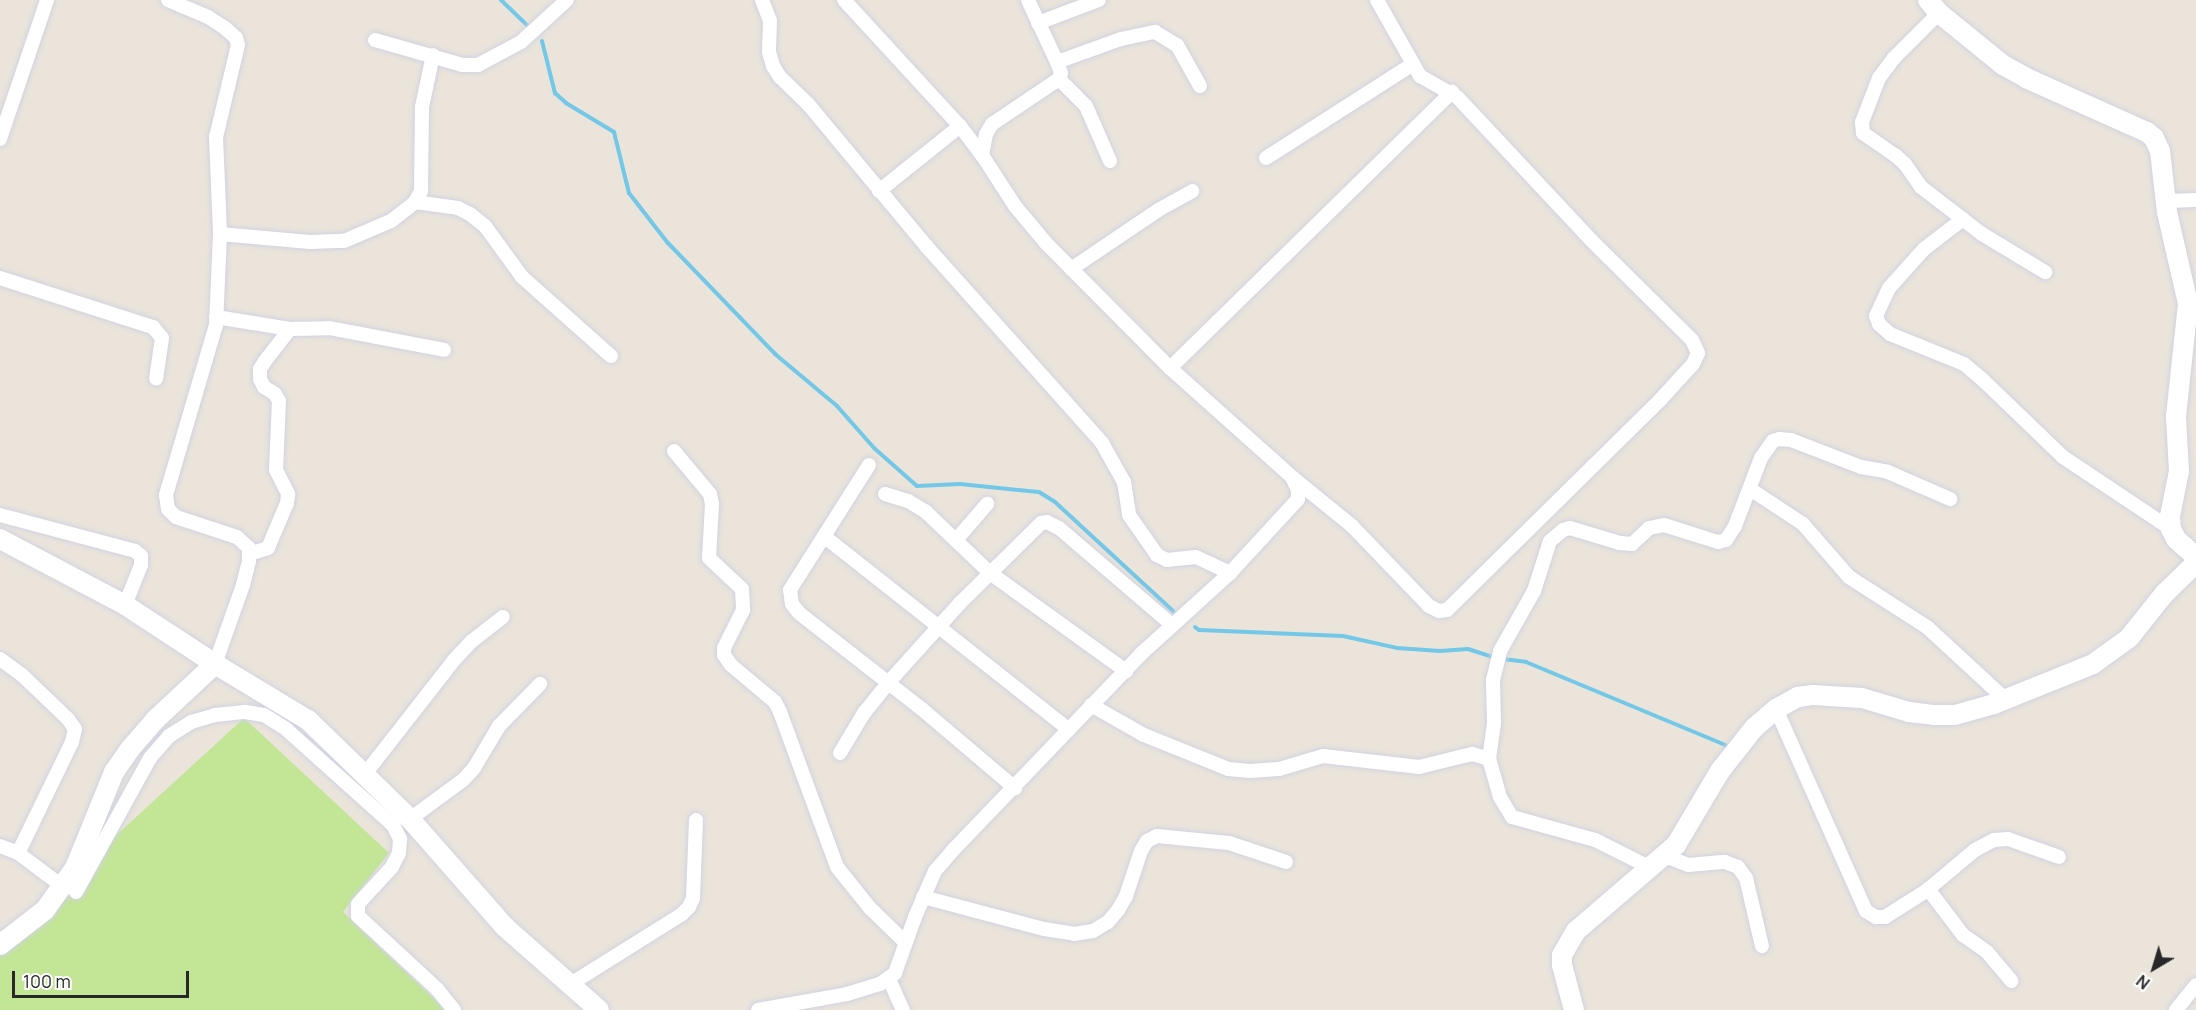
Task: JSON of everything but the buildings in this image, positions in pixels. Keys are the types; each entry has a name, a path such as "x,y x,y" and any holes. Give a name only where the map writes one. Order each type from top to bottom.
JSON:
{"street":[{"path":"0,139 47,0"},
{"path":"69,889 75,868 114,772 156,719 215,664 243,585 249,554 249,548 237,537 176,517 168,509 166,495 216,317 220,234 216,137 235,56 236,38 208,17 168,0"},
{"path":"375,40 462,65 478,65 521,42 567,0"},
{"path":"762,0 770,21 769,52 773,66 780,77 808,104 879,191 1102,443 1124,482 1129,515 1157,555 1167,560 1196,557 1230,573"},
{"path":"844,0 960,126 1015,206 1071,269 1170,368 1292,477 1352,526 1429,606 1439,611 1447,610 1616,444 1697,359 1697,347 1591,240 1452,92 1427,81 1413,64 1377,0"},
{"path":"982,155 986,134 992,124 1059,79 1061,73 1028,0"},
{"path":"1038,23 1099,0"},
{"path":"2045,272 1998,244 1921,187 1905,164 1863,133 1861,129 1872,96 1886,68 1934,6 1983,50 2019,74 2146,132 2154,138 2160,151 2166,201 2192,306 2176,417 2179,471 2170,516 2171,529 2176,539 2196,557"},
{"path":"1057,62 1121,39 1155,32 1177,45 1200,86"},
{"path":"220,234 310,242 344,241 391,220 415,202 421,191 422,107 433,55"},
{"path":"1266,158 1413,64"},
{"path":"1059,79 1086,106 1110,160"},
{"path":"1170,368 1452,92"},
{"path":"879,191 960,126"},
{"path":"1071,269 1160,209 1192,191"},
{"path":"2166,201 2196,200"},
{"path":"415,202 458,208 470,214 485,226 522,277 611,356"},
{"path":"1963,219 1924,249 1889,288 1876,316 1879,324 1890,334 1964,364 2063,457 2171,529"},
{"path":"0,278 153,327 162,338 156,379"},
{"path":"216,317 290,329 329,328 444,350"},
{"path":"249,554 268,548 287,503 288,494 276,470 279,401 260,379 260,369 290,329"},
{"path":"1762,946 1746,878 1738,867 1725,862 1688,865 1658,862 1595,840 1512,817 1507,813 1489,759 1494,722 1493,680 1499,657 1534,591 1550,542 1563,530 1579,529 1632,544 1649,528 1664,525 1718,542 1731,536 1767,448 1779,439 1791,440 1861,468 1888,471 1950,499"},
{"path":"674,451 710,494 712,521 709,558 735,580 742,589 745,600 744,610 724,648 724,655 731,665 775,702 837,867 870,908 905,942"},
{"path":"869,465 790,590 792,604 799,613 1015,788"},
{"path":"758,1010 847,994 889,979 900,964 905,942 935,871 1091,705 1172,625 1230,573 1298,500 1298,490 1292,477"},
{"path":"1750,489 1803,524 1849,577 1927,627 2006,700"},
{"path":"885,494 908,501 926,512 990,573 1126,671"},
{"path":"956,540 987,504"},
{"path":"0,515 135,551 141,556 141,566 124,605"},
{"path":"840,753 864,713 888,683 1031,530 1047,522 1059,528 1172,625"},
{"path":"825,537 1068,729"},
{"path":"0,539 124,605 215,664 308,720 410,819 505,927 599,1010"},
{"path":"1574,1010 1562,965 1562,955 1566,946 1588,918 1676,845 1720,771 1754,728 1776,709 1798,698 1813,694 1862,698 1909,712 1933,715 1955,715 2006,700 2093,664 2129,638 2164,594 2196,563"},
{"path":"364,774 454,660 472,640 503,617"},
{"path":"0,659 22,675 68,719 75,729 72,742 18,853"},
{"path":"410,819 463,780 474,768 499,726 540,684"},
{"path":"1091,705 1144,735 1228,769 1250,771 1279,769 1323,756 1419,767 1472,754 1489,759"},
{"path":"1776,709 1866,911 1876,917 1885,917 1928,888 1975,850 1994,840 2008,839 2059,856"},
{"path":"0,945 69,889 150,758 169,736 191,722 215,715 245,712 264,715 286,729 393,825 400,839 399,853 392,867 358,904 358,916 436,989 454,1010"},
{"path":"569,985 682,914 689,907 694,887 696,820"},
{"path":"923,897 1044,929 1074,934 1092,931 1113,916 1126,896 1141,851 1147,841 1157,836 1229,843 1286,862"},
{"path":"0,846 18,853 69,889"},
{"path":"1928,888 1963,934 1993,958 2011,981"},
{"path":"889,979 903,1010"},
{"path":"2176,1010 2196,985"}],"green space":[{"path":"244,718 389,853 343,912 446,1010 0,1010 0,942"}],"waterway":[{"path":"501,0 529,27"},
{"path":"542,41 555,93 566,103 614,132 629,193 667,242 775,354 837,406 874,448 917,486 960,484 1039,492 1055,502 1173,611"},
{"path":"1195,627 1199,630 1343,636 1397,648 1440,651 1468,649 1495,658"},
{"path":"1503,659 1526,662 1725,745"}]}
